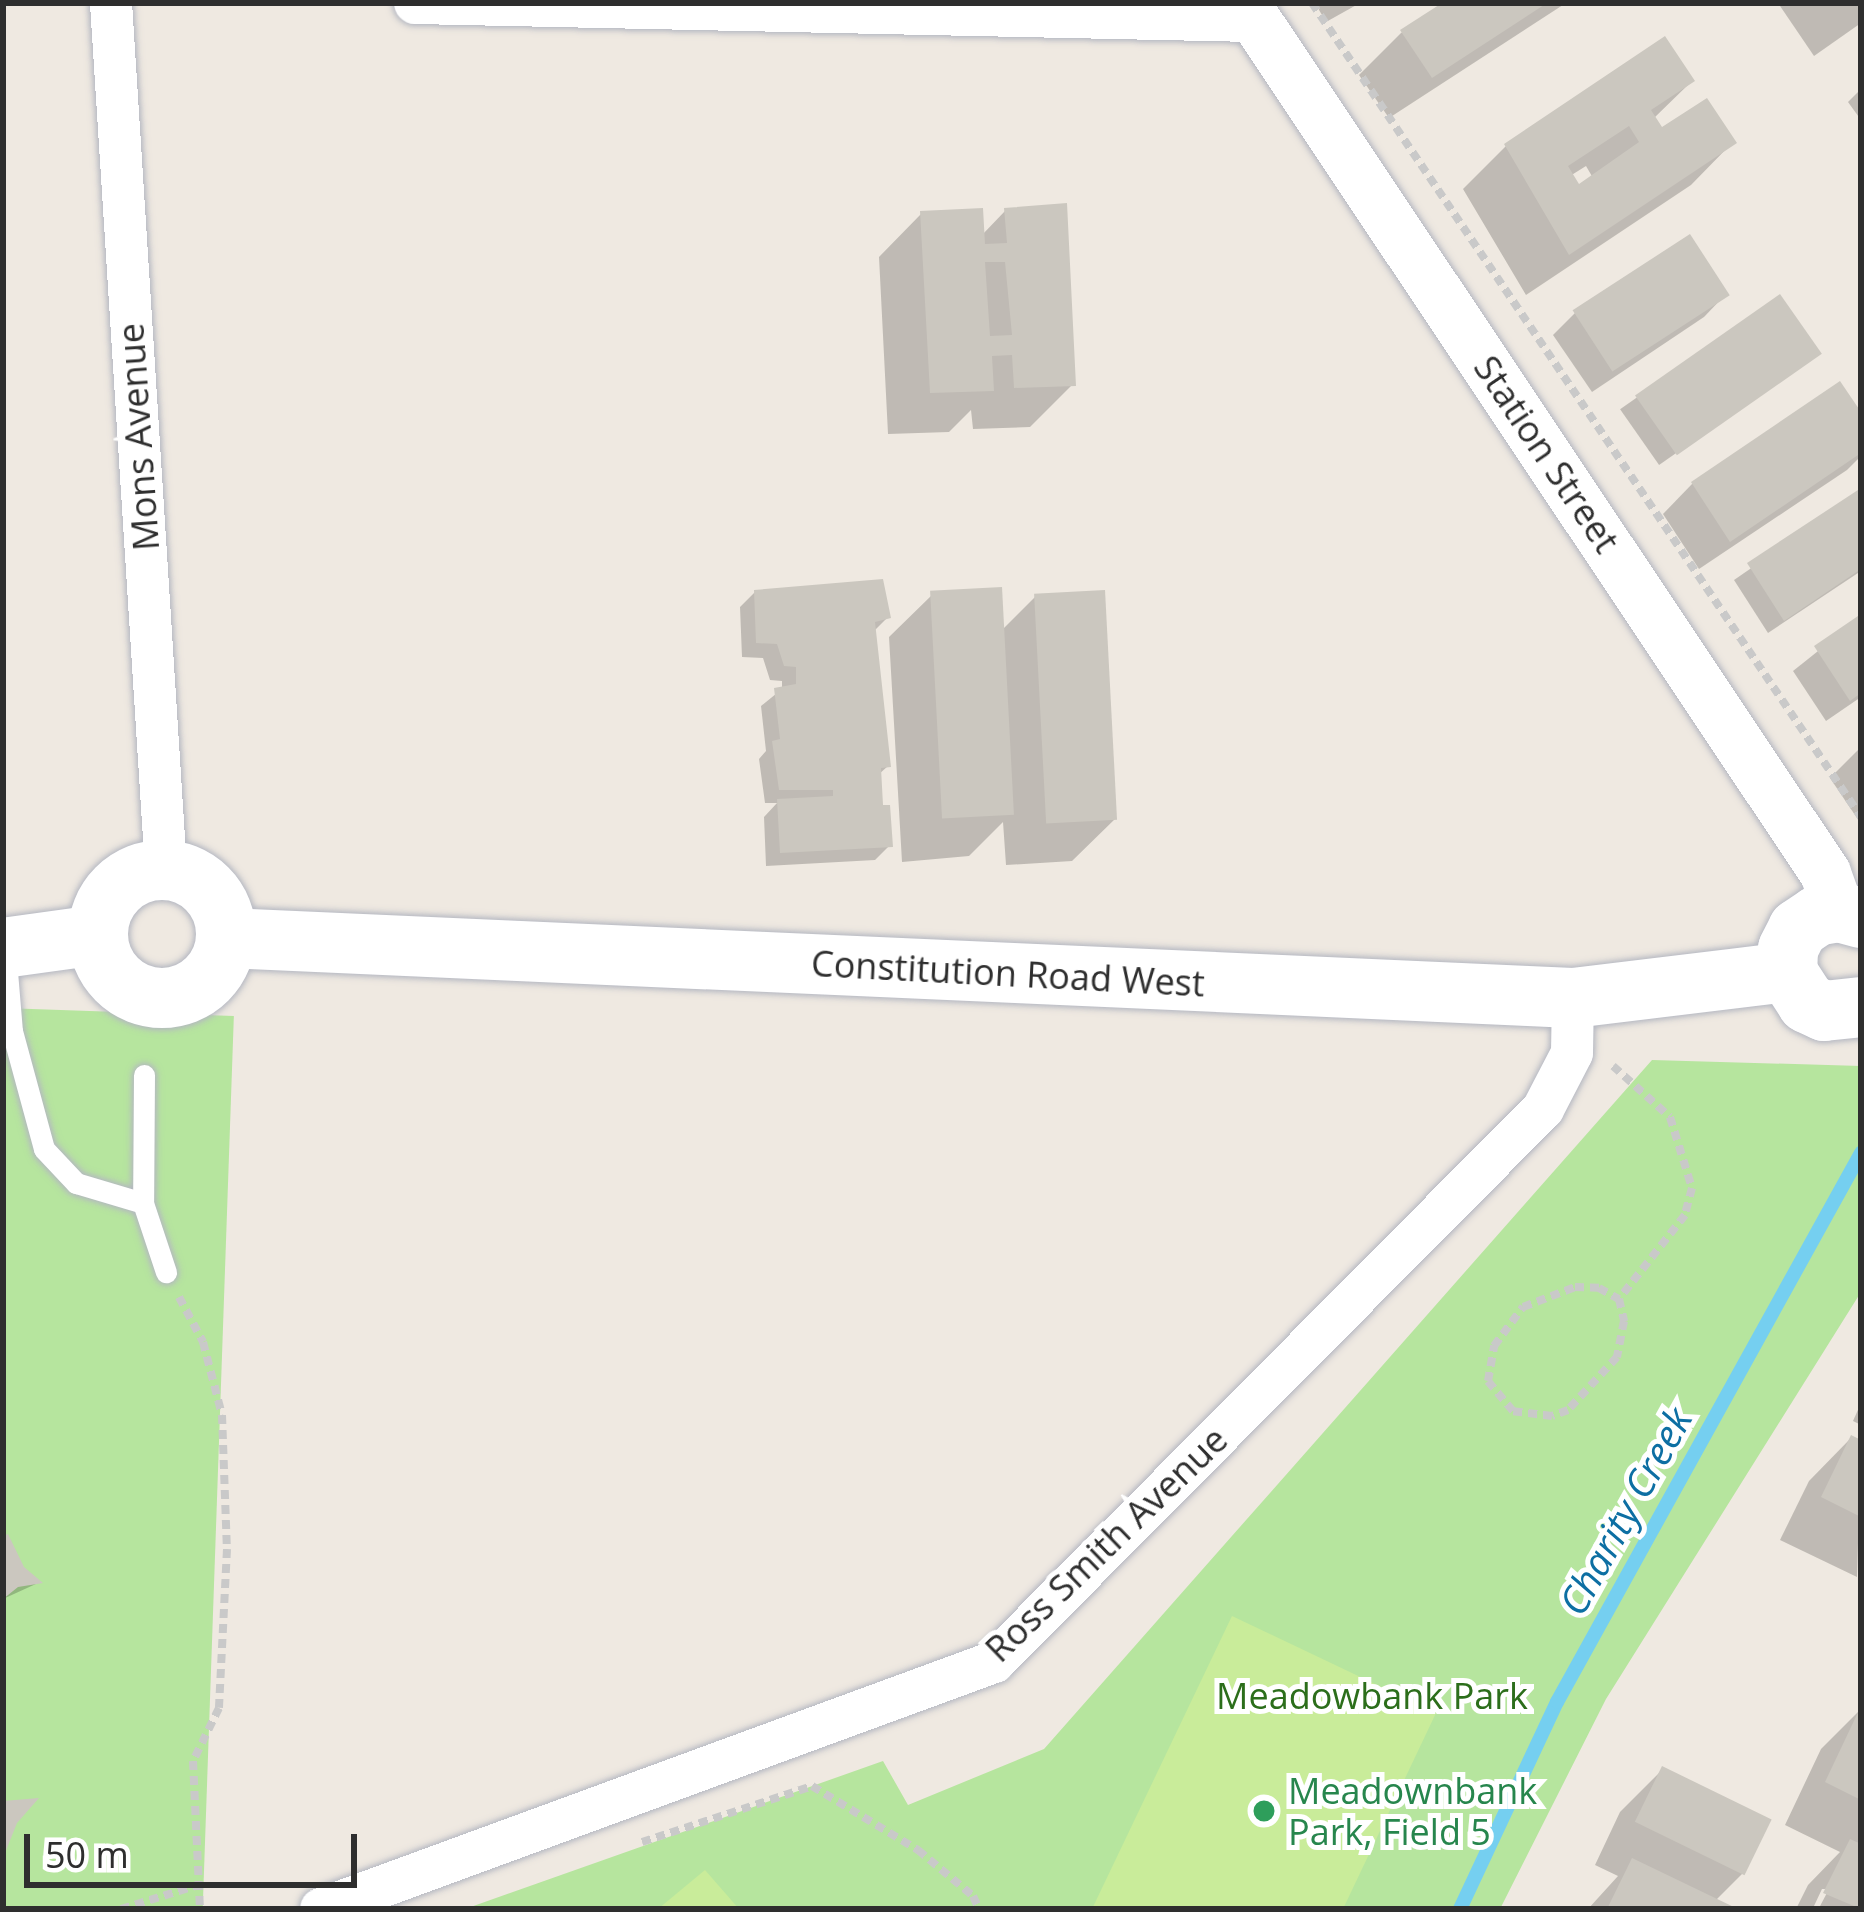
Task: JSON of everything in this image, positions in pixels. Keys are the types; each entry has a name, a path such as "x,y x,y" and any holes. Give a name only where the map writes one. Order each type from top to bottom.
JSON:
{"main road":[{"path":"166,870 202,884 216,900 227,938 209,978 171,998 129,990 112,976 97,935 110,896 145,872 166,870"},
{"path":"1850,915 1817,916 1798,929 1788,949 1787,972 1807,1003 1824,1011 1861,1007"},
{"path":"4,948 97,935"},
{"name":"Constitution Road West","path":"227,938 1572,1025 1787,972"}],"street":[{"name":"Mons Avenue","path":"111,3 166,870"},
{"path":"415,3 1250,12"},
{"name":"Station Street","path":"1250,12 1850,915"},
{"name":"Ross Smith Avenue","path":"321,1909 994,1662 1543,1109 1572,1025"}],"lane":[{"path":"4,948 12,1031 44,1149 76,1183 143,1203"},
{"path":"144,1075 143,1203 166,1272"}],"path":[{"name":"Station Street","path":"1312,3 1861,817"},
{"path":"1572,1025 1670,1117 1692,1188 1685,1215 1619,1300"},
{"path":"166,1272 203,1342 222,1415 227,1549 219,1708 194,1761 200,1909"},
{"path":"1575,1287 1599,1288 1619,1300 1624,1321 1617,1357 1568,1410 1526,1415 1502,1402 1488,1382 1488,1362 1523,1307 1575,1287"},
{"path":"635,1844 812,1786 918,1850 973,1896 979,1909"},
{"path":"121,1909 198,1885"}],"green space":[{"path":"3,1008 234,1016 203,1909 3,1909"},
{"name":"Meadowbank Park","path":"1652,1060 1861,1066 1861,1292 1606,1699 1500,1909 465,1909 883,1761 908,1805 1044,1749"},
{"name":"Meadownbank Park, Field 5","path":"1232,1616 1436,1713 1343,1909 1092,1909"},
{"path":"705,1870 739,1909 658,1909"}],"building":[{"path":"1442,3 1547,3 1432,78 1400,30"},
{"path":"1665,36 1695,81 1651,110 1662,127 1707,98 1737,143 1569,255 1504,144","holes":["1629,126 1639,142 1579,184 1568,166"]},
{"path":"1067,203 1076,386 1014,388 1012,355 992,356 994,391 930,393 920,211 983,208 985,244 1007,243 1004,208","holes":["985,262 1005,262 1012,335 990,336"]},
{"path":"1690,234 1730,295 1612,371 1573,310"},
{"path":"1780,294 1822,354 1677,455 1635,396"},
{"path":"1840,381 1861,412 1861,453 1730,542 1691,482"},
{"path":"1861,488 1861,569 1784,621 1747,563"},
{"path":"883,579 891,618 875,622 891,767 881,768 883,805 890,805 893,847 780,853 777,799 833,796 833,790 779,790 772,741 780,739 774,688 796,684 796,667 784,666 777,644 756,643 754,590"},
{"path":"1002,587 1014,815 942,818 930,591"},
{"path":"1105,590 1117,820 1046,823 1034,594"},
{"path":"1858,616 1861,693 1850,701 1814,646"},
{"path":"1851,1435 1861,1440 1861,1517 1821,1497"},
{"path":"8,1534 24,1567 43,1583 18,1587 3,1599 3,1536"},
{"path":"1861,1706 1861,1800 1825,1782"},
{"path":"1662,1766 1772,1819 1744,1875 1635,1822"},
{"path":"39,1798 17,1823 3,1858 3,1801"},
{"path":"1850,1839 1861,1844 1861,1909 1823,1893"},
{"path":"1632,1858 1738,1909 1607,1909"}],"waterway":[{"name":"Charity Creek","path":"1460,1909 1557,1702 1861,1153"}],"place":[{"name":"Meadownbank Park, Field 5","path":"1264,1811"}]}
